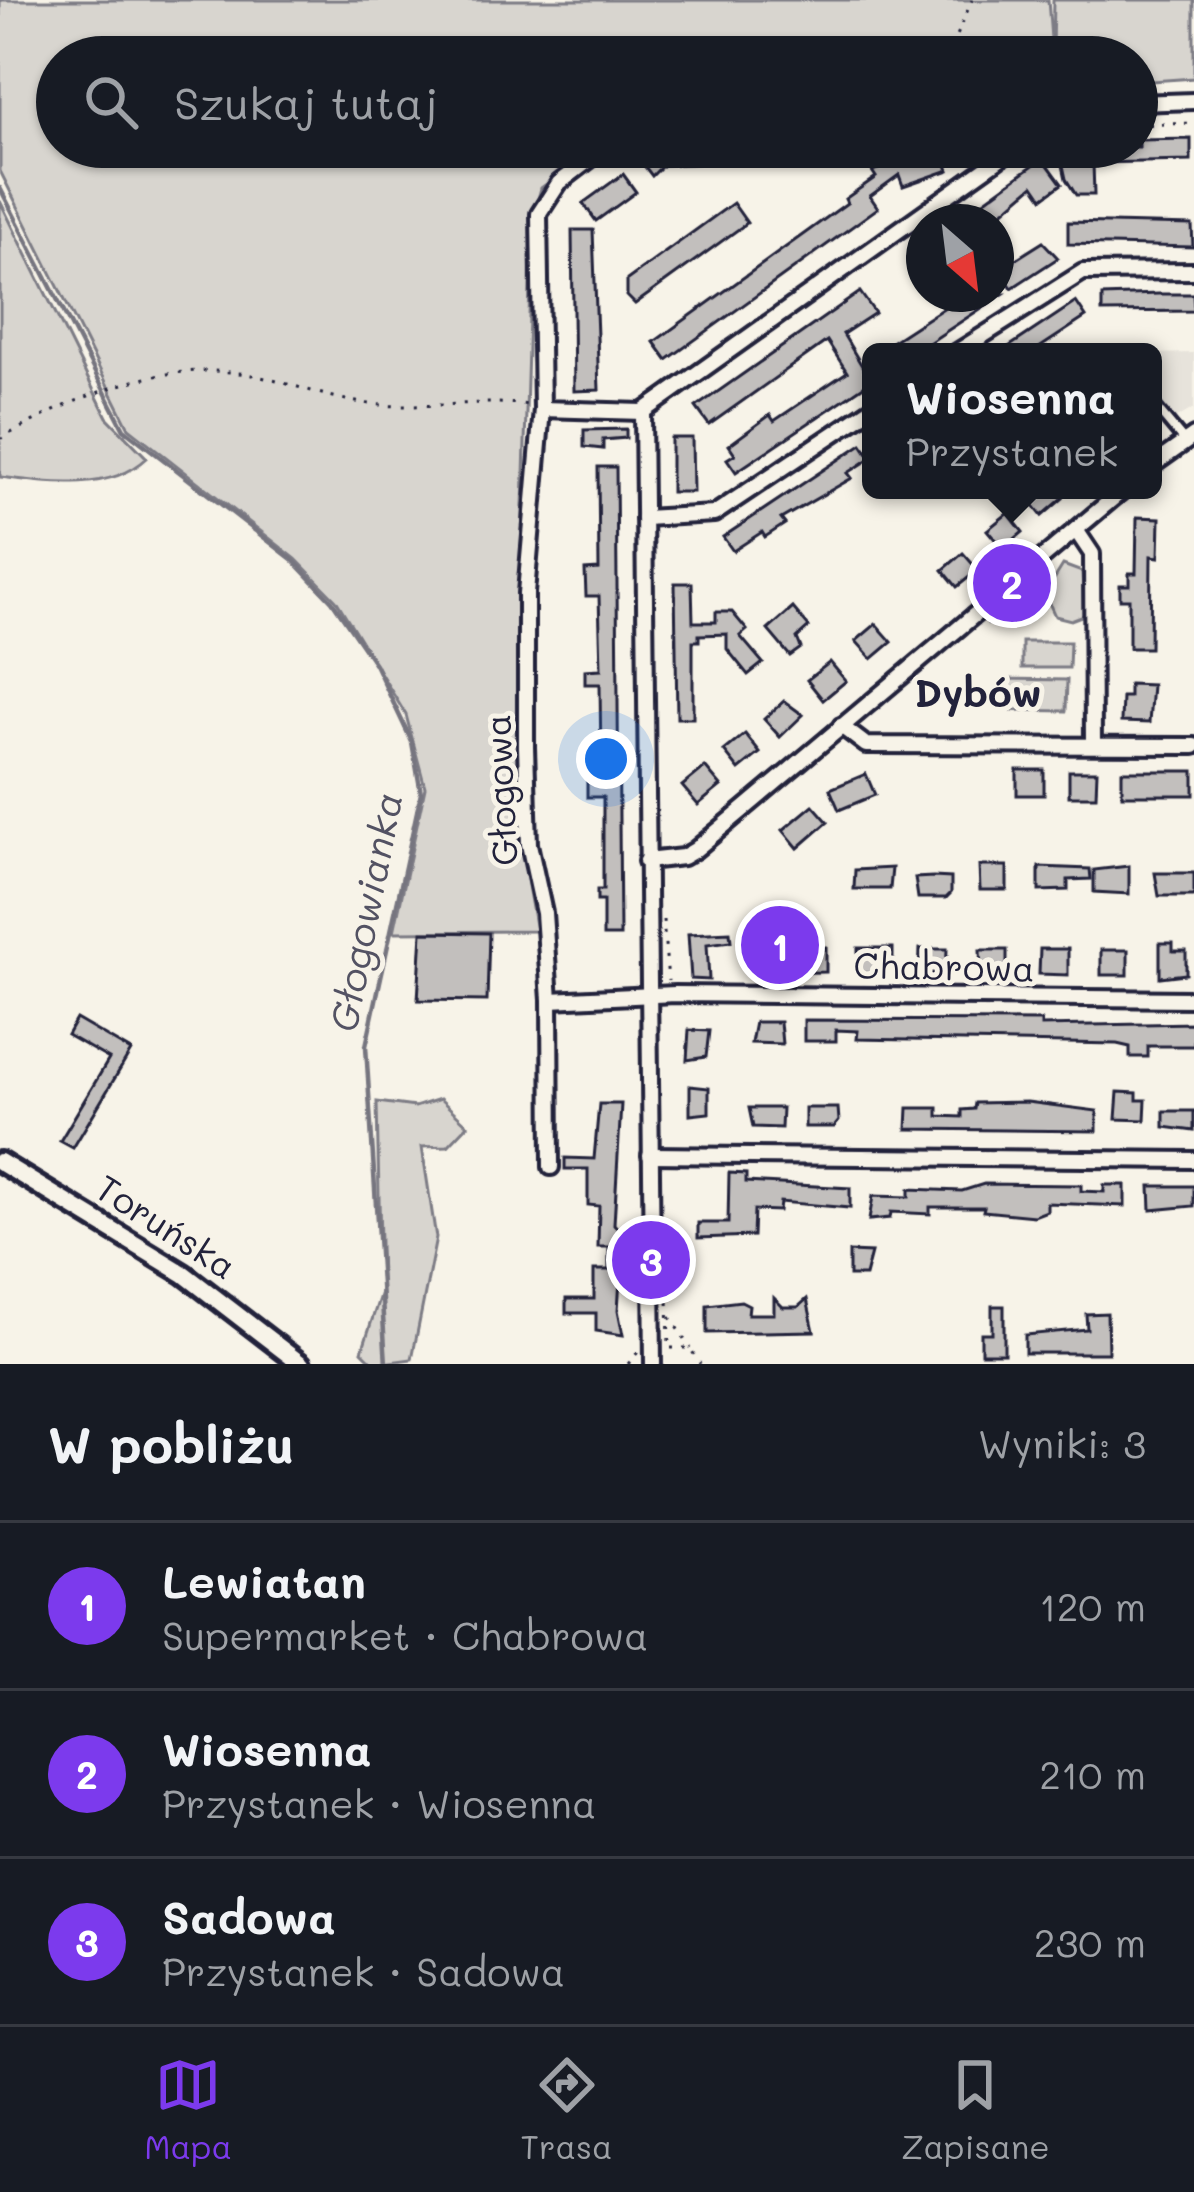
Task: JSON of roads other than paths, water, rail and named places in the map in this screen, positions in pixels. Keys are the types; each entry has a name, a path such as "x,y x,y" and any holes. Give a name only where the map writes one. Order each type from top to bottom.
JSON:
{"street":[{"path":"1158,102 1194,101"},
{"name":"Głogowa","path":"551,1167 550,1000 544,913 529,844 526,747 526,593 542,409 538,214 559,183 585,168"},
{"path":"542,409 643,412 973,168"},
{"path":"971,343 1083,272 1194,272"},
{"path":"643,412 652,1364"},
{"path":"644,518 714,514 862,415"},
{"path":"1162,458 1189,439"},
{"path":"646,861 682,857 694,850 1113,499"},
{"path":"1076,530 1092,554 1093,746"},
{"path":"841,726 866,745 1194,746"},
{"name":"Chabrowa","path":"550,1000 648,995 1194,999"},
{"path":"650,1155 1194,1160"},
{"name":"Toruńska","path":"0,1162 184,1274 296,1360"}],"lane":[{"path":"1162,413 1189,439"}],"waterway":[{"name":"Głogowianka","path":"0,188 124,429 293,560 332,601 375,664 412,742 421,793 366,1046 386,1364"}],"place":[{"name":"Wiosenna","path":"1012,583"},
{"name":"Lewiatan","path":"780,945"},
{"name":"Sadowa","path":"651,1260"}],"district":[{"name":"Dybów","path":"978,693"}]}
